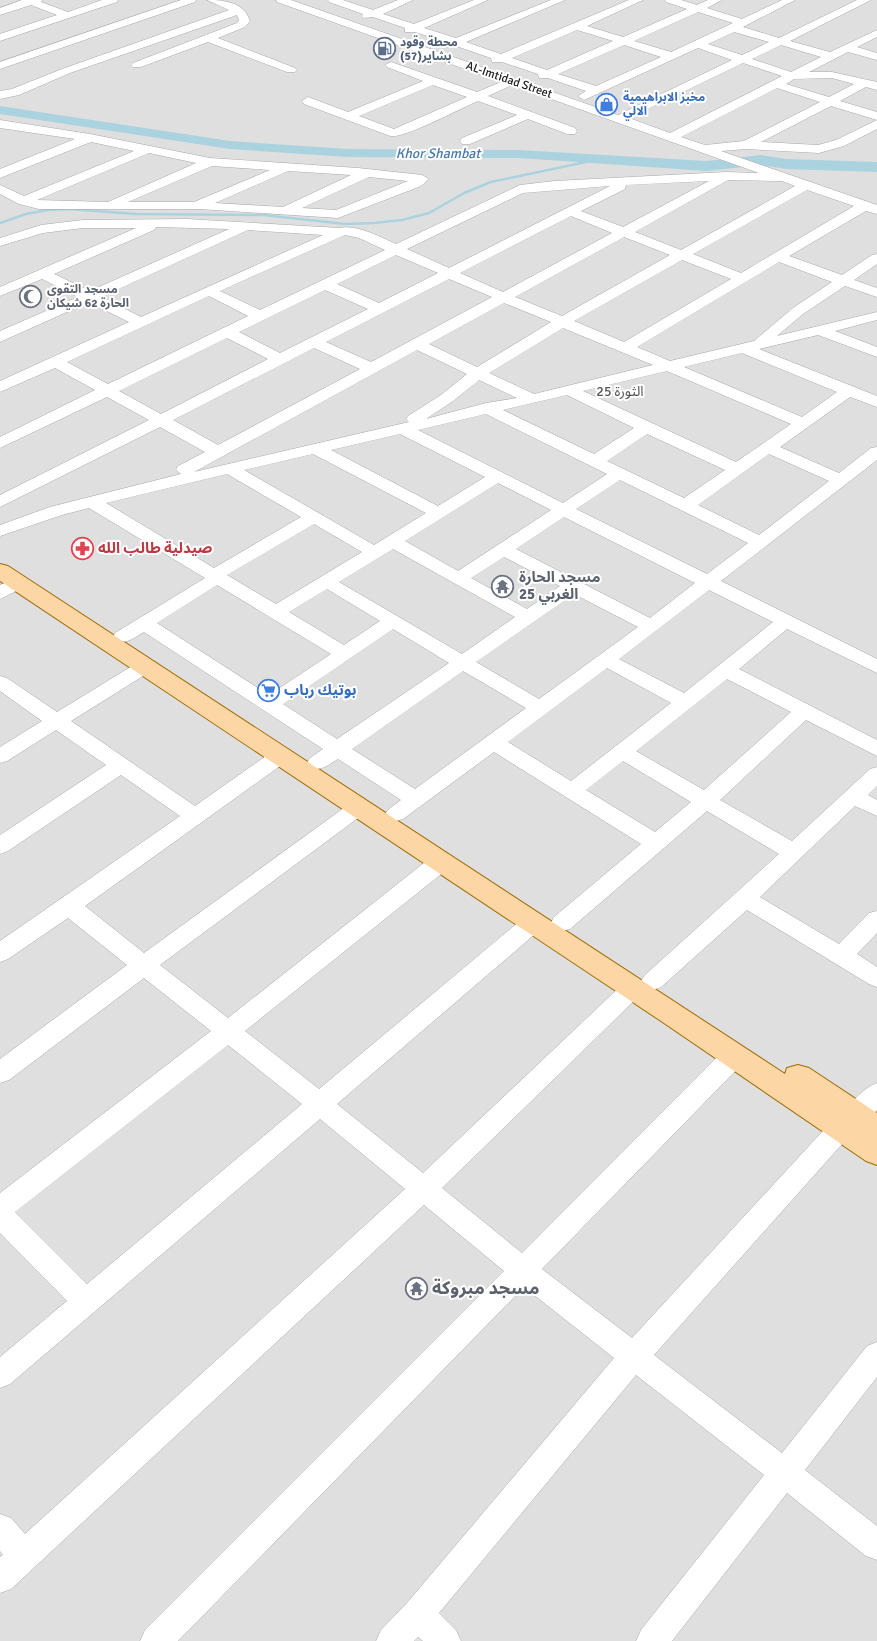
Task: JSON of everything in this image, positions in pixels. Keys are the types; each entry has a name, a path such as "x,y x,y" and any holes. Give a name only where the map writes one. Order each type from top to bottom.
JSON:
{"main road":[{"path":"0,557 122,637 327,756 406,807 562,923 734,1056 858,1124"},
{"path":"6,582 144,667 534,922 643,985 858,1124 877,1152"}],"street":[{"path":"0,38 113,0"},
{"path":"0,66 191,0"},
{"path":"137,65 241,25 245,21 244,16 239,10 212,0"},
{"name":"AL-Imtidad Street","path":"281,0 705,150"},
{"path":"305,9 332,0 595,90"},
{"path":"348,24 408,0"},
{"path":"389,38 483,0"},
{"path":"476,68 638,0"},
{"path":"670,0 698,8 780,41 830,56"},
{"path":"308,101 390,132 399,132 478,96 549,74 717,0"},
{"path":"570,102 790,0"},
{"path":"618,119 866,0"},
{"path":"0,12 32,1 67,15"},
{"path":"430,53 552,1 598,17"},
{"path":"0,95 15,92 114,54 239,10"},
{"path":"40,24 114,54"},
{"path":"576,26 671,56"},
{"path":"671,137 877,33"},
{"path":"208,38 291,70"},
{"path":"697,44 792,76 832,75 871,84"},
{"path":"847,48 877,57"},
{"path":"391,64 571,131"},
{"path":"348,116 434,80"},
{"path":"775,84 877,116"},
{"path":"746,145 829,101 871,84"},
{"path":"466,141 528,115"},
{"path":"0,124 90,138 210,162 368,172 422,179 416,184 338,214 196,206 50,205 24,201 0,190"},
{"path":"705,150 746,145 819,149 840,143 877,124"},
{"path":"8,138 32,129"},
{"path":"0,174 90,138"},
{"path":"24,201 146,150"},
{"path":"705,150 871,208"},
{"path":"117,206 114,204 116,202 210,162"},
{"path":"196,206 288,167"},
{"path":"285,211 368,172"},
{"path":"4,438 107,390 520,189 554,185 726,176 783,177"},
{"path":"157,485 371,368 625,233 726,176"},
{"path":"0,502 448,272 630,182"},
{"path":"401,428 447,398 478,373 562,322 806,185"},
{"path":"625,348 741,278 871,208"},
{"path":"569,211 741,278"},
{"path":"0,292 158,223"},
{"path":"0,242 60,225 158,223 344,231 363,234 503,297 803,423"},
{"path":"2,333 91,297 246,227"},
{"path":"0,388 317,241 344,231"},
{"path":"778,257 877,293"},
{"path":"751,345 842,280 877,258"},
{"path":"44,274 142,323"},
{"path":"324,284 378,308"},
{"path":"209,291 260,316"},
{"path":"0,531 25,521 157,485 486,408 532,399 877,316"},
{"path":"818,330 877,352"},
{"path":"227,332 280,359"},
{"path":"313,342 371,368"},
{"path":"417,344 532,399"},
{"path":"751,345 877,402"},
{"path":"56,362 218,452"},
{"path":"568,390 737,469"},
{"path":"686,505 850,390"},
{"path":"486,408 760,542"},
{"path":"401,428 877,667"},
{"path":"595,461 646,428"},
{"path":"314,448 438,513"},
{"path":"769,448 842,480"},
{"path":"406,807 708,583 877,452"},
{"path":"229,468 374,552"},
{"path":"459,578 620,473"},
{"path":"277,612 497,477"},
{"path":"92,502 344,653"},
{"path":"122,637 145,624 216,576 314,517"},
{"path":"392,541 528,617"},
{"path":"504,550 650,626"},
{"path":"327,582 540,708"},
{"path":"145,624 269,704 327,756 573,586"},
{"path":"269,704 393,621"},
{"path":"571,791 623,752 786,621"},
{"path":"605,659 684,702"},
{"path":"0,756 144,667"},
{"path":"726,670 877,749"},
{"path":"0,682 196,817"},
{"path":"562,923 657,844 804,711"},
{"path":"493,742 657,844"},
{"path":"623,752 793,852"},
{"path":"0,953 196,817 280,756"},
{"path":"0,846 120,766"},
{"path":"0,1578 643,985 745,898 877,774"},
{"path":"853,796 877,809"},
{"path":"0,1074 145,964 359,807"},
{"path":"0,1208 442,861"},
{"path":"745,898 877,978"},
{"path":"69,906 229,1030 524,1271 877,1545"},
{"path":"841,956 877,919"},
{"path":"0,1375 534,922"},
{"path":"156,1641 524,1271 734,1056"},
{"path":"392,1641 418,1614 634,1356 858,1124 877,1093"},
{"path":"0,1215 86,1301"},
{"path":"652,1641 784,1474 874,1366"},
{"path":"0,1529 24,1555"},
{"path":"418,1614 445,1641"}],"shaded area":[{"path":"0,0 877,0 877,1641 0,1641"}],"waterway":[{"name":"Khor Shambat","path":"0,110 230,145 348,153 519,154 707,166 761,160 786,164 877,167"},
{"path":"0,223 26,214 47,210 69,209 136,214 263,215 345,224 374,223 402,220 429,213 464,193 491,182 600,159"}],"place":[{"name":"محطة وقود بشاير(57)","path":"384,49"},
{"name":"مخبز الابراهيمية الالي","path":"607,104"},
{"name":"مسجد التقوى الحارة 62 شيكان","path":"31,296"},
{"name":"صيدلية طالب الله","path":"82,548"},
{"name":"مسجد الحارة 25 الغربي","path":"503,586"},
{"name":"بوتيك رباب","path":"268,690"},
{"name":"مسجد مبروكة","path":"416,1288"}],"district":[{"name":"الثورة 25","path":"620,391"}]}
